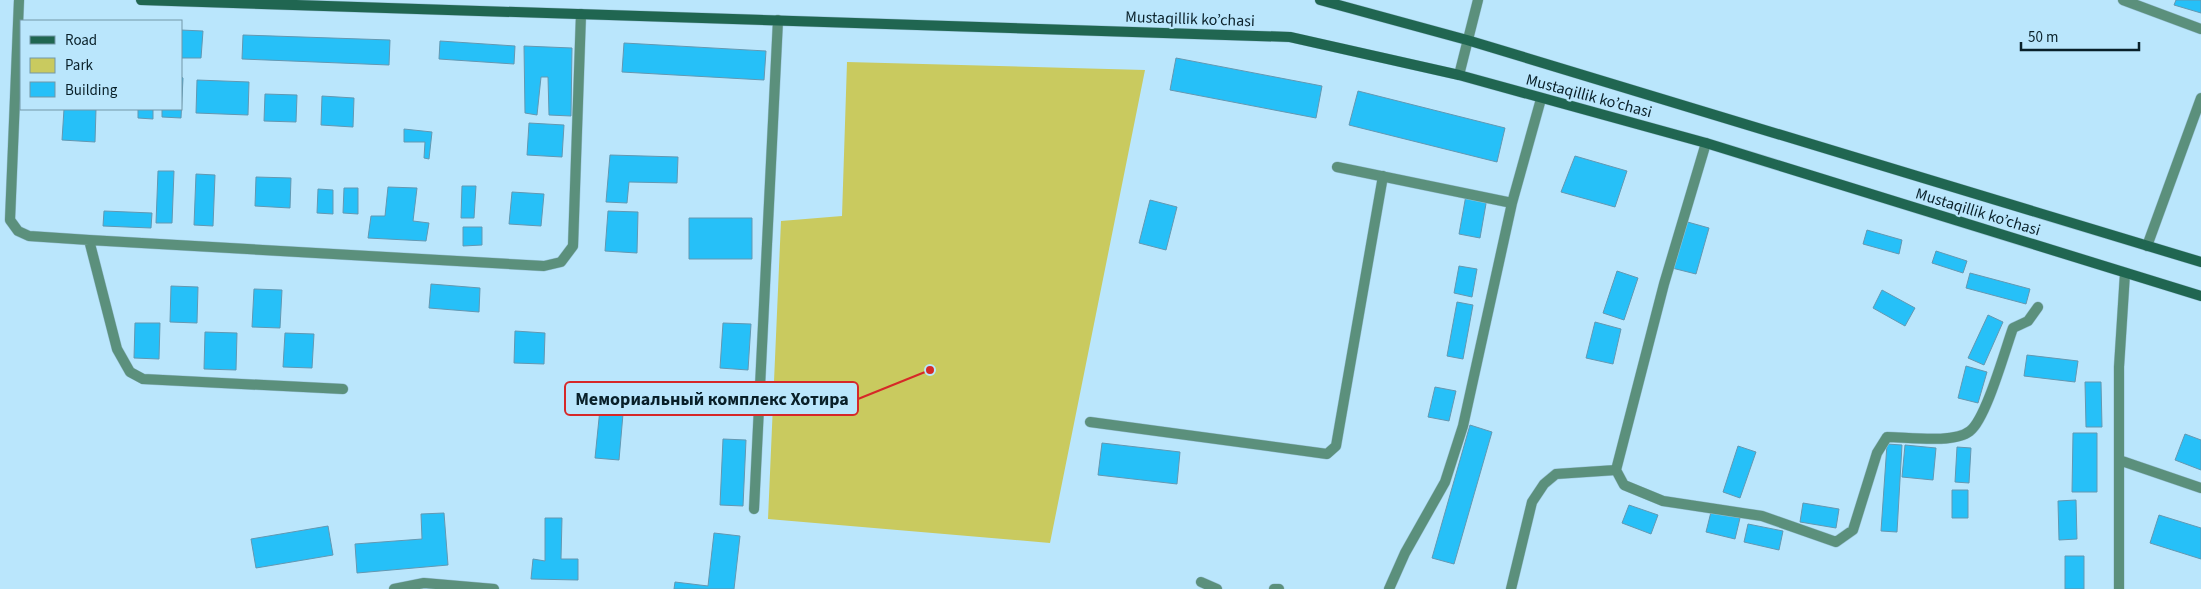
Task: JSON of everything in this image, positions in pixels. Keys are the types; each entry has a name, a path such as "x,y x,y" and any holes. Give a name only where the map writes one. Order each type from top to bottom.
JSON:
{"main road":[{"name":"Mustaqillik ko’chasi","path":"142,0 1290,37 1459,75 1706,143 2201,296"},
{"name":"Mustaqillik ko’chasi","path":"1320,0 1467,40 2201,262"}],"street":[{"path":"19,0 10,220 18,231 29,236 89,240 544,266 561,262 573,246 581,14"},
{"path":"1459,75 1478,0"},
{"path":"2122,0 2201,28"},
{"path":"754,509 778,20"},
{"path":"2147,246 2201,98"},
{"path":"1389,589 1405,553 1445,482 1457,445 1512,203 1541,99"},
{"path":"1706,143 1664,284 1616,470 1624,485 1663,501 1762,516 1836,542 1853,530 1877,453 1887,437 1943,438 1958,436 1970,431 1981,417 2013,328 2028,321 2038,307"},
{"path":"1337,167 1512,203"},
{"path":"1090,422 1327,454 1336,446 1383,176"},
{"path":"89,240 117,349 130,372 143,379 343,389"},
{"path":"2119,589 2119,367 2125,273"},
{"path":"2119,460 2201,488"},
{"path":"1511,589 1532,502 1544,484 1556,474 1616,470"},
{"path":"1201,582 1217,589"},
{"path":"394,589 424,583 493,589"},
{"path":"1274,589 1279,589"}],"green space":[{"path":"847,62 1145,70 1050,543 768,519 781,221 842,216"}],"building":[{"path":"2176,0 2201,0 2201,13 2174,5"},
{"path":"182,30 203,31 201,58 182,58"},
{"path":"243,35 390,40 389,65 242,59"},
{"path":"440,41 515,46 514,64 439,59"},
{"path":"624,43 766,51 764,80 622,72"},
{"path":"524,46 572,48 571,116 549,115 548,77 541,77 537,115 525,113"},
{"path":"1176,58 1322,86 1316,118 1170,90"},
{"path":"197,80 249,82 248,115 196,113"},
{"path":"1358,91 1505,128 1497,162 1349,125"},
{"path":"265,94 297,95 296,122 264,121"},
{"path":"322,96 354,98 353,127 321,125"},
{"path":"64,110 96,110 95,142 62,140"},
{"path":"138,110 153,110 153,119 138,118"},
{"path":"162,110 181,110 181,118 162,117"},
{"path":"529,123 564,125 562,157 527,155"},
{"path":"404,129 432,132 429,159 424,158 425,142 404,142"},
{"path":"610,155 678,157 677,183 629,182 627,203 606,202"},
{"path":"1575,156 1627,171 1615,207 1561,192"},
{"path":"158,171 174,171 172,223 156,223"},
{"path":"196,174 215,175 213,226 194,225"},
{"path":"256,177 291,178 290,208 255,206"},
{"path":"462,186 476,186 474,218 461,218"},
{"path":"388,187 417,188 413,221 429,223 426,241 368,238 371,216 385,216"},
{"path":"344,188 358,188 358,214 343,213"},
{"path":"318,189 333,190 333,214 317,213"},
{"path":"512,192 544,194 541,226 509,224"},
{"path":"1466,195 1487,198 1480,238 1459,234"},
{"path":"1150,200 1177,207 1166,250 1139,243"},
{"path":"104,211 152,213 151,228 103,226"},
{"path":"608,211 638,212 637,253 605,251"},
{"path":"689,218 752,218 752,259 689,259"},
{"path":"1684,221 1709,228 1696,274 1672,268"},
{"path":"463,227 482,227 482,245 463,246"},
{"path":"1867,230 1902,240 1899,254 1863,244"},
{"path":"1936,251 1967,261 1963,273 1932,263"},
{"path":"1459,266 1477,269 1472,297 1454,293"},
{"path":"1617,271 1638,278 1624,320 1603,313"},
{"path":"1970,273 2030,289 2026,304 1966,288"},
{"path":"431,284 480,288 479,312 429,308"},
{"path":"171,286 198,287 197,323 170,322"},
{"path":"254,289 282,290 280,328 252,327"},
{"path":"1882,290 1915,308 1905,326 1873,308"},
{"path":"1457,302 1473,305 1463,359 1447,356"},
{"path":"1988,315 2003,322 1984,365 1968,358"},
{"path":"1595,322 1621,329 1613,364 1586,358"},
{"path":"135,323 160,323 159,359 134,358"},
{"path":"723,323 751,324 748,370 720,368"},
{"path":"515,331 545,333 544,364 514,363"},
{"path":"205,332 237,333 236,370 204,369"},
{"path":"285,333 314,334 312,368 283,367"},
{"path":"2027,355 2078,361 2075,382 2024,376"},
{"path":"1966,366 1987,372 1978,403 1958,398"},
{"path":"2085,382 2101,382 2102,427 2086,427"},
{"path":"1435,387 1456,391 1449,421 1428,417"},
{"path":"602,389 625,391 619,460 595,458"},
{"path":"1470,425 1492,432 1454,564 1432,558"},
{"path":"2073,433 2097,433 2097,492 2072,492"},
{"path":"2185,434 2201,440 2201,470 2175,460"},
{"path":"723,439 746,440 743,506 720,505"},
{"path":"1102,443 1180,452 1177,484 1098,475"},
{"path":"1887,444 1902,445 1897,532 1881,531"},
{"path":"1905,445 1936,448 1933,480 1902,477"},
{"path":"1738,446 1756,452 1740,498 1723,492"},
{"path":"1957,447 1971,448 1969,483 1955,482"},
{"path":"1952,490 1968,490 1968,518 1952,518"},
{"path":"2076,500 2077,539 2059,540 2058,501"},
{"path":"1803,503 1839,509 1836,528 1800,522"},
{"path":"1629,505 1658,515 1651,534 1622,523"},
{"path":"1711,512 1740,518 1735,539 1706,532"},
{"path":"444,513 448,565 357,573 355,544 422,539 421,514"},
{"path":"2159,515 2201,528 2201,559 2150,543"},
{"path":"545,518 562,518 561,559 578,559 578,580 531,579 533,559 545,561"},
{"path":"1748,524 1783,531 1779,550 1744,542"},
{"path":"328,526 333,555 256,568 251,539"},
{"path":"714,533 740,536 734,589 674,589 675,582 708,586"},
{"path":"2065,556 2084,556 2084,589 2065,589"}],"place":[{"name":"Мемориальный комплекс Хотира","path":"930,370"}]}
